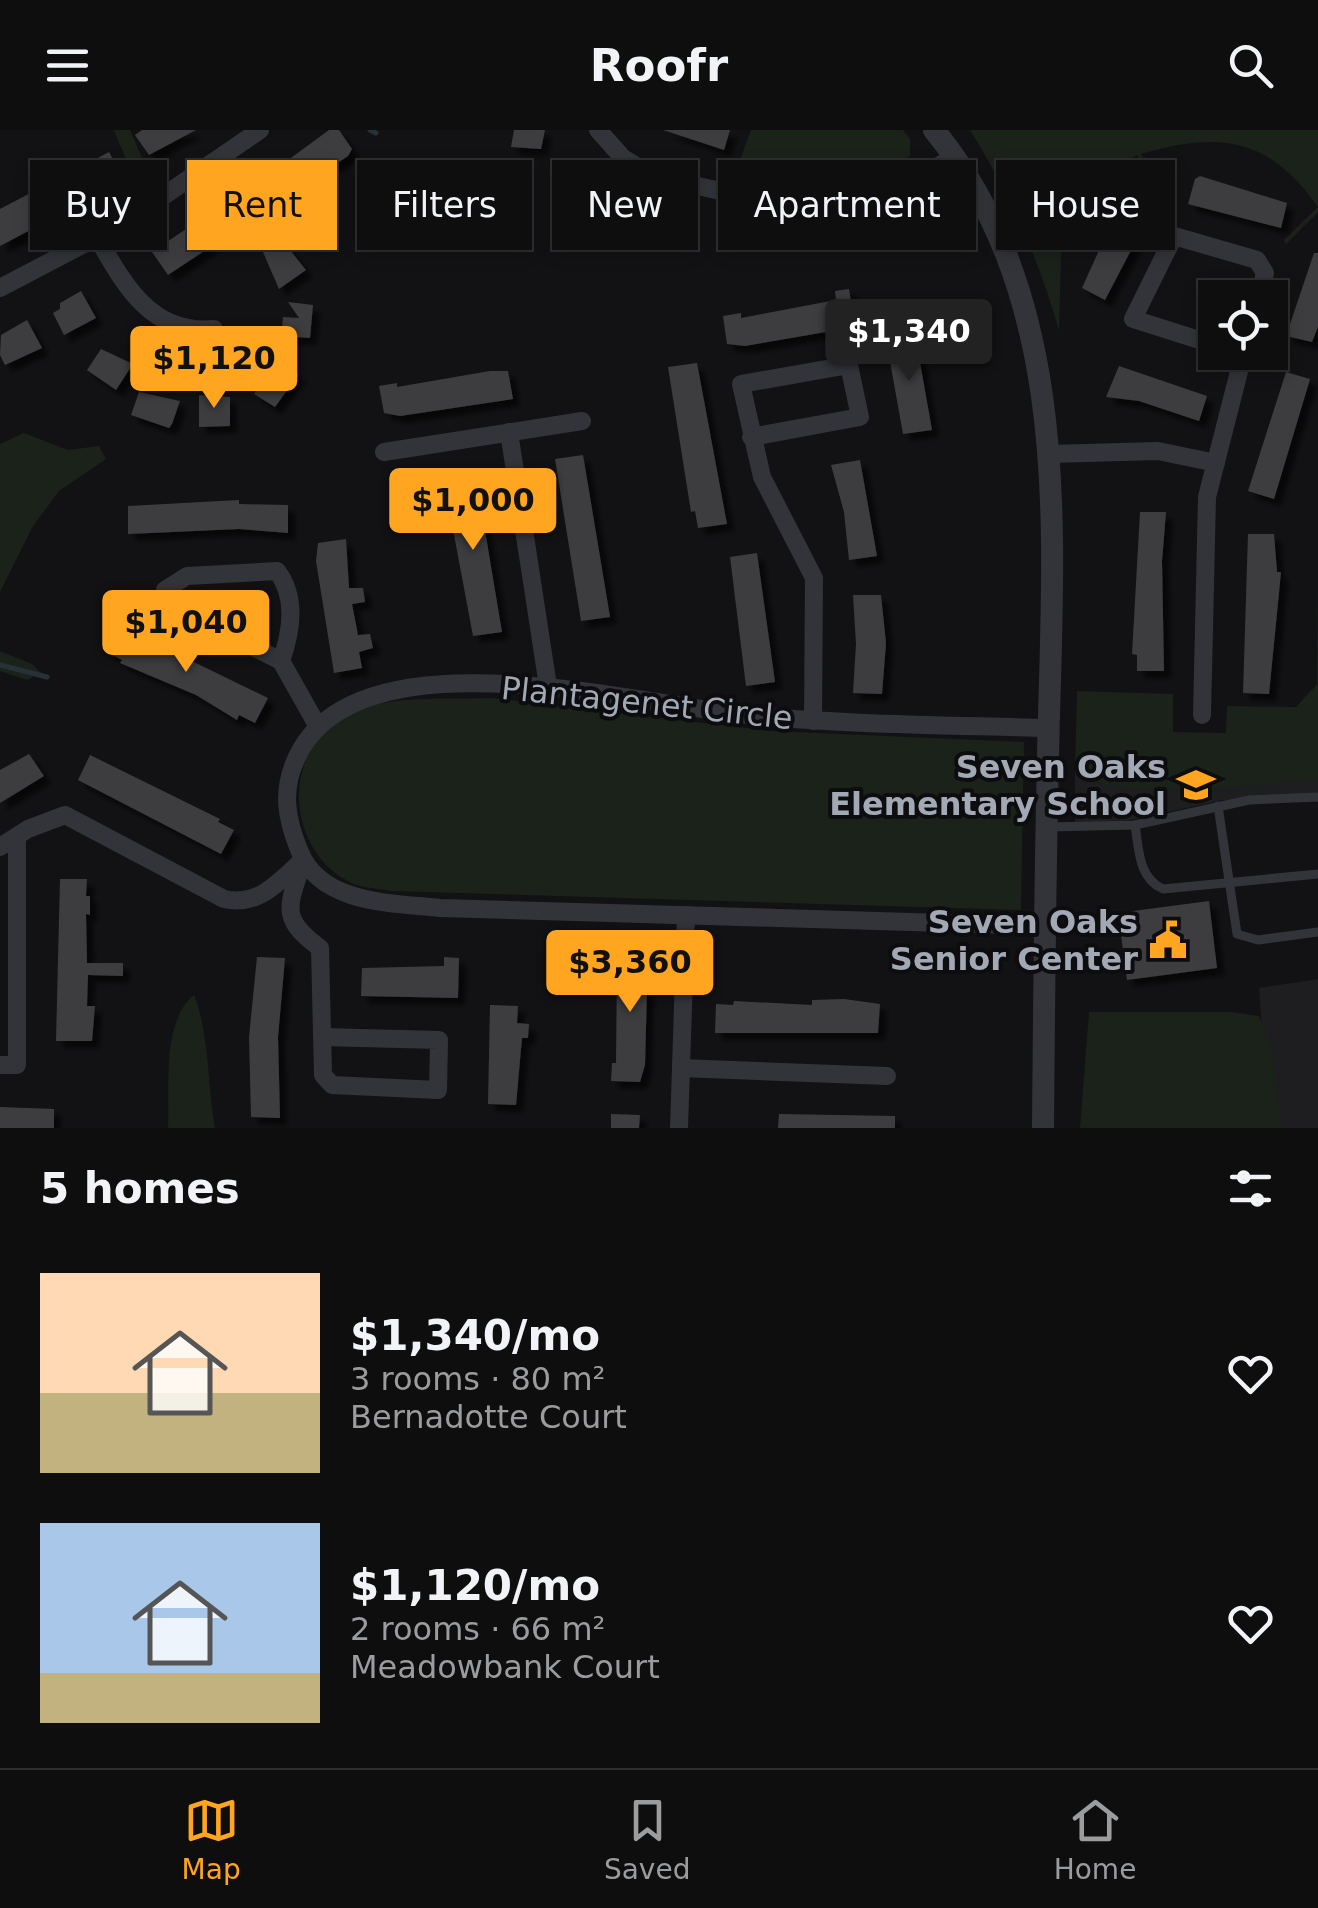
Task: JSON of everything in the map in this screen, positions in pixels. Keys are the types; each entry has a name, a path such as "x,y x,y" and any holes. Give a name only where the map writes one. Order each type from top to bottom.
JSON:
{"street":[{"path":"167,193 260,130"},
{"path":"598,130 623,158 652,176 812,211 880,200 956,156"},
{"path":"934,130 956,156 1002,248 1023,304 1034,347 1050,454 1042,1128"},
{"path":"1198,340 1134,319 1174,236 1258,260 1266,274 1264,280"},
{"path":"0,288 76,250"},
{"path":"105,250 133,295 153,315 188,329 214,329"},
{"path":"750,437 860,417 850,365 740,384 750,437 762,477 814,578 813,720"},
{"path":"1202,715 1207,497 1238,370"},
{"path":"384,452 582,421"},
{"path":"509,432 548,686"},
{"path":"1050,454 1158,451 1216,463"},
{"path":"281,660 292,632 285,582 277,571 187,576 165,590 168,604 281,660 317,725"},
{"name":"Plantagenet Circle","path":"303,860 286,810 294,764 317,725 360,698 394,691 548,686 813,720 1048,728"},
{"path":"0,847 44,821 74,817 224,898 240,902 266,893 303,860"},
{"path":"0,1066 17,1065 16,836"},
{"path":"303,860 320,880 367,900 440,908 1046,926"},
{"path":"303,860 289,910 297,931 320,948 323,1075 332,1084 438,1090 440,1040 323,1036"},
{"path":"679,1128 686,915"},
{"path":"681,1068 888,1076"}],"lane":[{"path":"1046,827 1135,825 1218,806 1318,797"},
{"path":"1218,806 1237,934 1258,940 1318,932"},
{"path":"1135,825 1150,883 1163,889 1318,874"}],"shaded area":[{"path":"114,130 130,130 143,160 126,160"},
{"path":"751,130 903,130 910,139 910,156 903,160 740,160"},
{"path":"970,130 1318,130 1318,207 1300,184 1262,154 1220,142 1141,154 1144,160 1137,155 1128,160 996,160 996,175"},
{"path":"1318,207 1318,212 1286,244 1284,240"},
{"path":"1031,250 1061,250 1059,331"},
{"path":"24,433 68,450 99,446 106,459 59,491 33,526 0,592 0,444"},
{"path":"1318,581 1318,780 1202,789 1141,789 1091,780 1088,770 1075,770 1077,691 1173,694 1173,732 1226,733 1227,706 1296,707 1317,684"},
{"path":"0,651 32,664 41,673 27,680 0,671"},
{"path":"491,698 772,731 1024,742 1021,910 390,891 351,883 328,866 313,848 299,806 305,761 316,741 333,723 349,713 388,702"},
{"name":"Seven Oaks Elementary School","path":"1075,770 1318,770 1318,802 1223,800 1131,820 1075,823"},
{"path":"1318,979 1318,1128 1269,1128 1259,988"},
{"path":"194,995 206,1043 215,1128 168,1128 172,1038 183,1007"},
{"path":"1089,1012 1231,1012 1259,1016 1271,1043 1282,1128 1080,1128"}],"building":[{"path":"142,130 196,130 149,155 135,135"},
{"path":"329,130 339,130 352,149 337,163 337,160 288,160"},
{"path":"514,130 545,130 541,149 511,147"},
{"path":"663,130 730,130 724,150"},
{"path":"109,152 113,160 94,160"},
{"path":"1200,176 1287,203 1281,228 1188,204 1195,179"},
{"path":"30,193 30,230 0,246 0,209"},
{"path":"187,228 187,250 206,250 168,275 152,252 167,250 167,242"},
{"path":"290,250 306,270 279,289 263,252"},
{"path":"1099,250 1131,250 1105,300 1082,288"},
{"path":"1314,253 1318,253 1318,327 1312,342 1288,336"},
{"path":"849,289 855,327 745,346 727,344 723,316 741,313 741,318 836,300 835,291"},
{"path":"81,291 96,318 64,335 53,313 60,309 60,303"},
{"path":"288,302 313,305 310,338 281,336 283,317 299,318"},
{"path":"27,320 42,348 5,365 0,355 1,335"},
{"path":"915,334 932,430 903,434 886,339"},
{"path":"101,349 133,364 116,390 87,370"},
{"path":"270,357 298,375 275,407 254,394 268,372 262,369"},
{"path":"697,363 727,524 698,528 695,511 691,512 668,367"},
{"path":"1119,366 1207,396 1199,421 1139,401 1106,397"},
{"path":"508,371 513,399 400,416 384,413 379,386 397,383 397,387"},
{"path":"1286,372 1310,379 1274,499 1248,491"},
{"path":"139,392 180,401 169,428 131,415"},
{"path":"199,395 230,397 230,426 199,427"},
{"path":"583,455 610,617 581,621 555,459"},
{"path":"860,460 877,556 849,560 844,512 831,465"},
{"path":"475,471 502,632 473,636 446,492 450,492 448,475"},
{"path":"239,500 239,504 288,505 288,533 239,529 128,534 128,506"},
{"path":"1140,512 1166,512 1162,561 1164,671 1137,671 1137,655 1132,654"},
{"path":"1248,534 1274,534 1277,572 1281,572 1269,694 1243,693"},
{"path":"346,539 349,588 363,588 365,602 352,604 358,635 370,634 373,648 359,652 362,668 334,673 316,561 318,543"},
{"path":"757,553 775,682 746,686 730,557"},
{"path":"853,595 881,595 886,643 882,694 853,693"},
{"path":"120,626 268,698 255,723 239,715 237,720 196,695 120,663 122,660 107,652"},
{"path":"29,754 44,776 0,803 0,770"},
{"path":"90,755 220,819 218,822 234,830 221,854 78,780"},
{"path":"60,879 87,879 87,963 123,963 123,976 88,975 87,1006 95,1006 92,1041 56,1041"},
{"name":"Seven Oaks Senior Center","path":"1209,901 1217,968 1127,980 1118,913"},
{"path":"610,951 648,952 645,1065 640,1082 611,1081 612,1063 616,1063 617,967 610,967"},
{"path":"257,957 285,958 278,1037 280,1118 251,1117 249,1037"},
{"path":"444,957 459,958 458,998 361,996 362,968 444,966"},
{"path":"812,1000 880,1004 878,1033 715,1033 716,1004 733,1005 734,1001 812,1005"},
{"path":"490,1005 518,1006 517,1023 529,1024 528,1038 522,1038 516,1105 488,1104"},
{"path":"0,1107 54,1109 54,1128 0,1128"},
{"path":"611,1114 640,1115 639,1128 611,1128"},
{"path":"779,1114 895,1116 895,1128 778,1128"}],"waterway":[{"path":"370,130 376,133"},
{"path":"0,665 47,677"}],"place":[{"name":"Seven Oaks Elementary School","path":"1196,785"},
{"name":"Seven Oaks Senior Center","path":"1168,940"}]}
